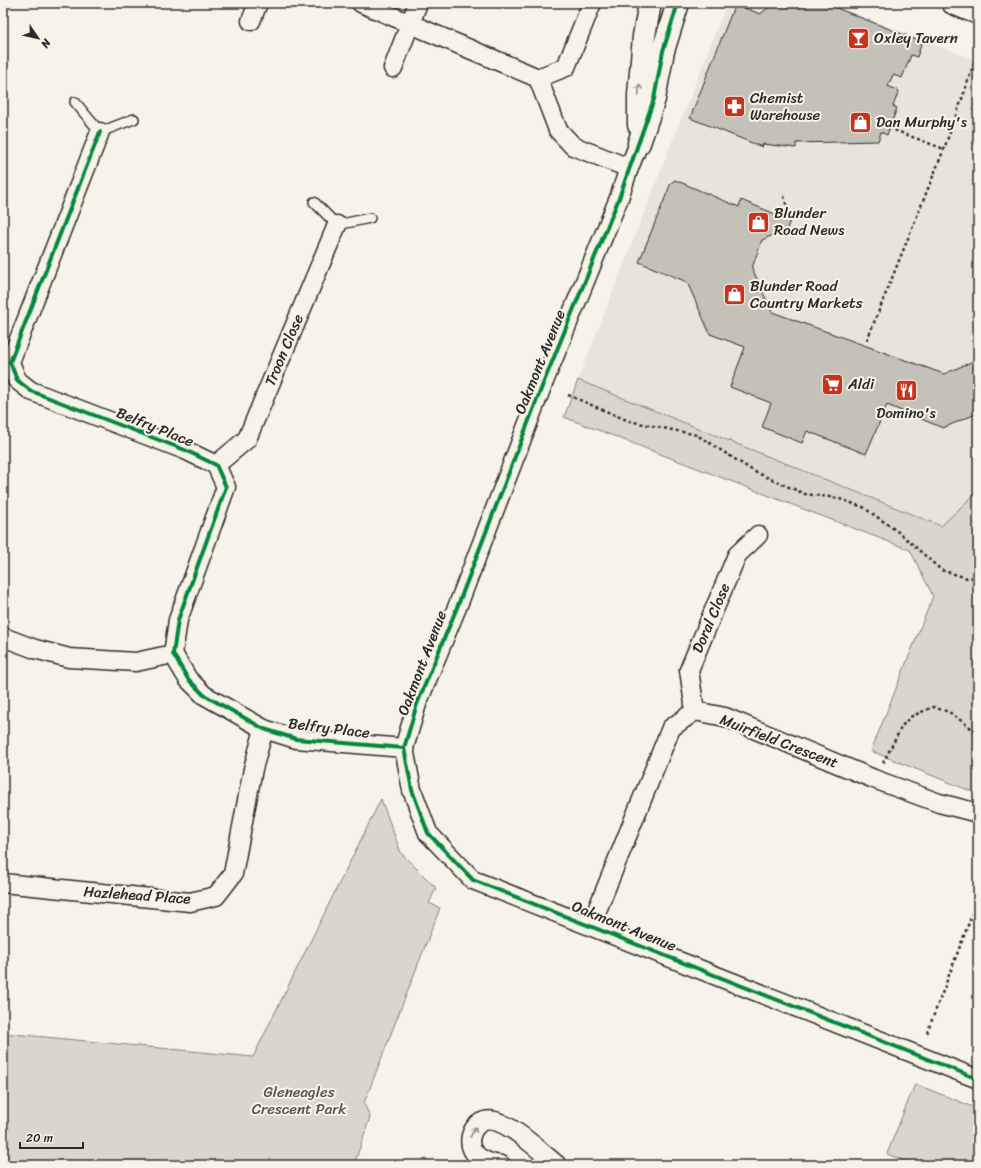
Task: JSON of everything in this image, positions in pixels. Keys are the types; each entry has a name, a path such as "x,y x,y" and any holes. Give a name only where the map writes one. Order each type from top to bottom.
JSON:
{"street":[{"path":"251,22 258,3"},
{"path":"361,3 538,78 566,67 592,3"},
{"path":"393,68 418,3"},
{"name":"Oakmont Avenue","path":"639,143 639,94 644,36 650,3"},
{"name":"Oakmont Avenue","path":"678,3 663,51 654,100 619,198 543,384 458,605 416,704 404,748 412,790 428,833 473,880 591,925 978,1079"},
{"path":"953,3 978,13"},
{"path":"538,78 558,130 573,146 629,168"},
{"name":"Belfry Place","path":"100,132 10,362 17,380 31,391 185,450 216,466"},
{"name":"Troon Close","path":"216,466 247,439 337,225"},
{"path":"3,637 35,649 69,658 136,662 172,654 178,620 226,487 216,466"},
{"name":"Doral Close","path":"695,711 689,670 737,555 758,535"},
{"name":"Belfry Place","path":"172,654 188,679 204,695 264,729 296,738 404,748"},
{"path":"591,925 671,728 695,711"},
{"name":"Muirfield Crescent","path":"695,711 725,717 939,803 978,813"},
{"name":"Hazlehead Place","path":"3,884 190,902 216,896 233,874 253,769 264,729"},
{"path":"501,1165 481,1159 470,1147 470,1139 474,1128 483,1122 493,1120 508,1126 557,1165"}],"lane":[{"path":"75,102 100,132 134,119"},
{"path":"314,202 337,225 370,218"}],"path":[{"path":"867,340 944,149 978,51"},
{"path":"889,128 944,149"},
{"path":"784,196 788,211"},
{"path":"568,395 629,421 697,435 755,472 805,494 837,498 863,507 901,534 941,570 967,578 978,577"},
{"path":"874,778 902,726 910,717 933,707 949,712 978,733"},
{"path":"927,1033 978,899"}],"shaded area":[{"path":"727,3 827,3 978,61 978,491 942,526 578,380"}],"green space":[{"path":"578,380 941,526 978,491 978,794 871,751 933,596 910,550 564,417"},
{"name":"Gleneagles Crescent Park","path":"381,799 401,853 436,888 429,903 440,908 364,1103 370,1117 354,1165 3,1165 3,1033 253,1057"},
{"path":"915,1084 978,1109 978,1165 915,1165 887,1154"}],"building":[{"path":"775,3 824,3 922,42 917,57 911,55 902,78 893,75 888,86 899,91 893,106 897,108 887,135 881,132 878,141 796,143 796,148 763,144 762,147 690,118 735,4 760,14"},
{"path":"675,180 739,207 741,200 790,220 787,229 762,240 752,268 772,312 944,374 978,359 978,413 943,428 887,405 866,454 807,431 802,443 762,427 771,403 730,387 745,347 710,334 687,282 639,262 671,183"}],"cycle path":[{"path":"678,3 663,51 654,99 619,198 543,384 458,605 417,704 404,748 412,790 428,833 473,880 978,1079"},
{"path":"100,132 10,362 17,380 31,391 185,450 216,465 226,487 178,620 173,654 188,679 204,695 264,729 296,739 404,748"}],"place":[{"name":"Oxley Tavern","path":"858,38"},
{"name":"Chemist Warehouse","path":"734,107"},
{"name":"Dan Murphy's","path":"861,122"},
{"name":"Blunder Road News","path":"758,222"},
{"name":"Blunder Road Country Markets","path":"734,295"},
{"name":"Aldi","path":"832,384"},
{"name":"Domino's","path":"906,390"}]}
